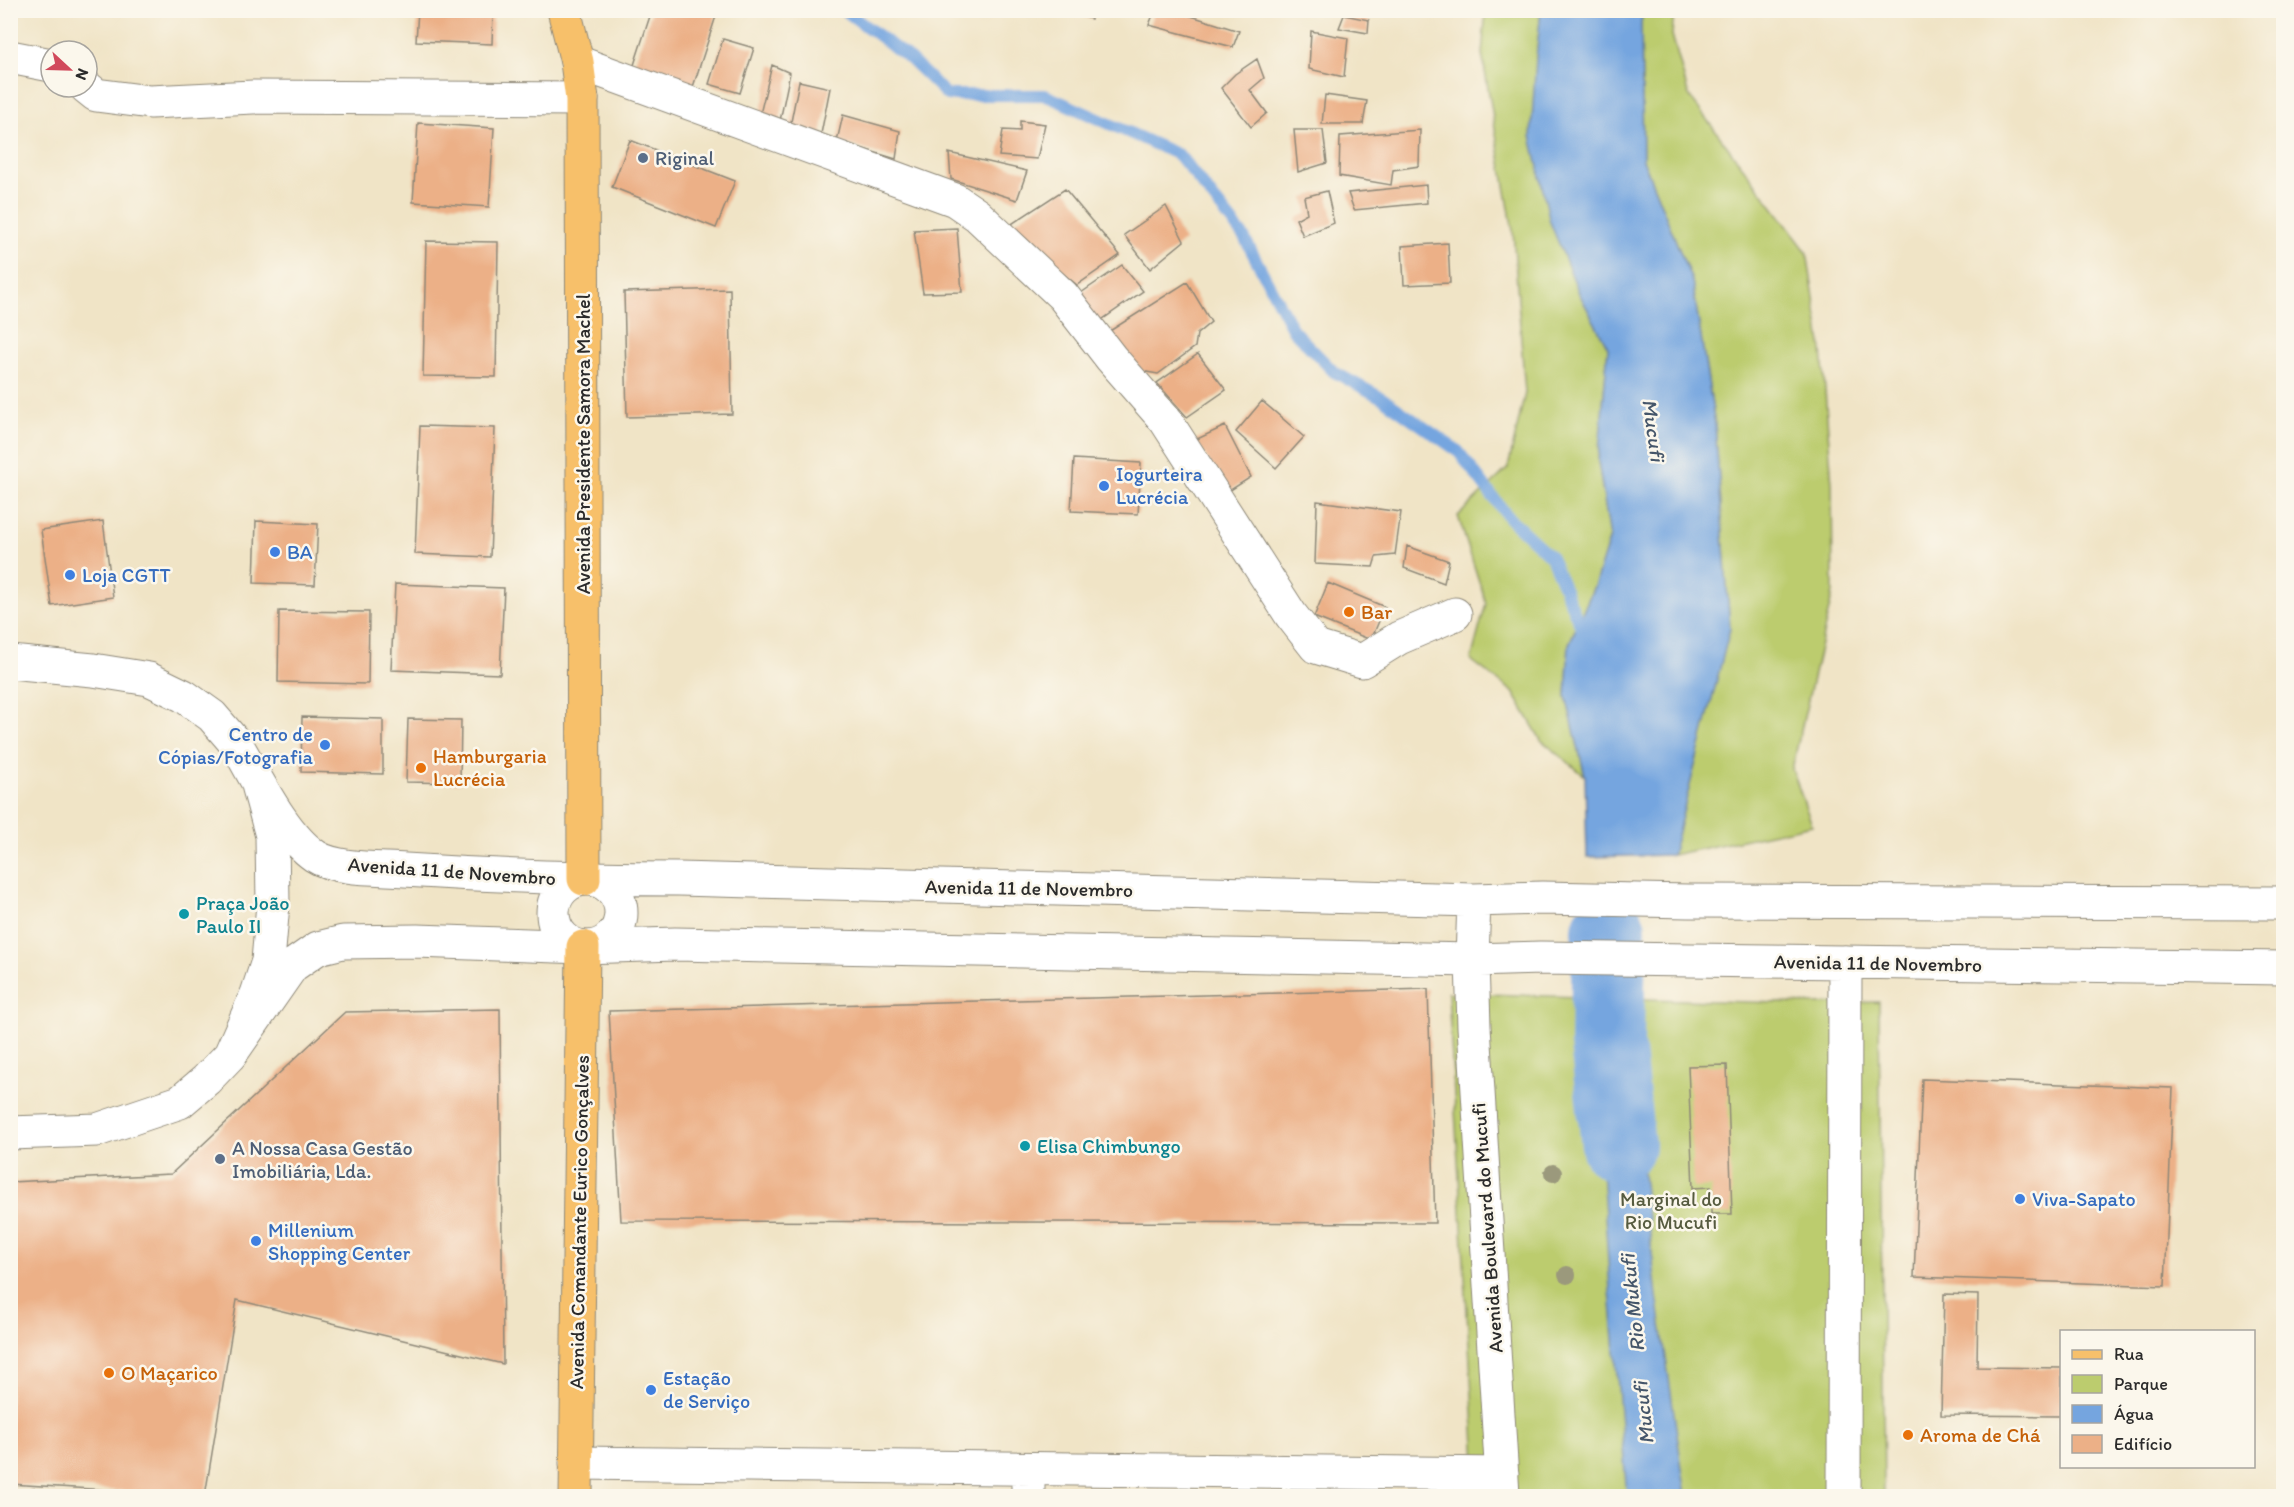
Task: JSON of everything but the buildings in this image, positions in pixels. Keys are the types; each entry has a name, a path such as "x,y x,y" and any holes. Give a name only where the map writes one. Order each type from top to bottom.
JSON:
{"main road":[{"name":"Avenida Presidente Samora Machel","path":"564,10 577,62 582,99 584,879"},
{"name":"Avenida Comandante Eurico Gonçalves","path":"576,1497 583,947"}],"street":[{"path":"10,57 39,63"},
{"path":"577,62 955,200 977,215 1063,296 1166,421 1291,615 1316,647 1362,661 1400,638 1455,614"},
{"path":"99,95 150,102 253,97 582,99"},
{"path":"10,662 93,670 149,679 184,696 212,716 237,745 257,781 272,836 273,904 268,961 257,994 230,1055 206,1080 180,1102 97,1130 10,1133"},
{"name":"Avenida 11 de Novembro","path":"237,745 293,837 317,857 341,865 441,873 584,879 679,879 1474,900 1542,898 1688,901 2283,903"},
{"name":"Avenida 11 de Novembro","path":"584,879 594,880 611,889 621,915 613,934 605,942 583,947 574,945 558,932 553,912 559,893 567,886 584,879"},
{"path":"1472,960 1474,900"},
{"name":"Avenida 11 de Novembro","path":"230,1055 292,966 318,948 343,942 396,941 583,947 687,945 1472,960 1540,958 2283,968"},
{"name":"Avenida Boulevard do Mucufi","path":"1472,960 1503,1485"},
{"path":"1844,1497 1845,962"},
{"path":"576,1463 1028,1483 1503,1485"}],"green space":[{"path":"1486,11 1541,11 1536,58 1579,293 1608,348 1598,461 1610,537 1595,584 1569,644 1566,696 1585,776 1541,740 1513,692 1471,660 1486,603 1458,516 1508,468 1525,393 1513,231 1482,54"},
{"path":"1643,11 1674,11 1672,35 1689,96 1807,252 1822,350 1832,484 1833,592 1792,769 1812,825 1672,855 1730,628 1715,424 1692,281 1643,160 1641,23"},
{"name":"Marginal do Rio Mucufi","path":"1448,993 1815,1004 1879,1002 1884,1496 1478,1496"}],"water":[{"name":"Mucufi","path":"1541,11 1643,11 1641,23 1643,160 1692,281 1715,424 1730,629 1672,855 1587,857 1585,776 1566,696 1569,644 1595,584 1610,537 1598,461 1608,348 1579,293 1550,222 1531,136"},
{"name":"Mucufi","path":"1627,1037 1657,1296 1686,1496 1627,1496 1599,1124 1586,1040 1607,1043"}],"waterway":[{"path":"844,10 910,59 947,95 1045,95 1179,155 1244,237 1293,330 1334,372 1382,398 1458,451 1509,518 1551,557 1585,637"},
{"name":"Rio Mukufi","path":"1609,930 1607,1043 1618,1145"}],"place":[{"name":"Riginal","path":"643,158"},
{"name":"Iogurteira Lucrécia","path":"1104,486"},
{"name":"BA","path":"275,552"},
{"name":"Loja CGTT","path":"70,575"},
{"name":"Bar","path":"1349,612"},
{"name":"Centro de Cópias/Fotografia","path":"325,745"},
{"name":"Hamburgaria Lucrécia","path":"421,768"},
{"name":"Praça João Paulo II","path":"184,914"},
{"name":"Elisa Chimbungo","path":"1025,1146"},
{"name":"A Nossa Casa Gestão Imobiliária, Lda.","path":"220,1159"},
{"name":"Viva-Sapato","path":"2020,1199"},
{"name":"Millenium Shopping Center","path":"256,1241"},
{"name":"O Maçarico","path":"109,1373"},
{"name":"Estação de Serviço","path":"651,1390"},
{"name":"Aroma de Chá","path":"1908,1435"}]}
